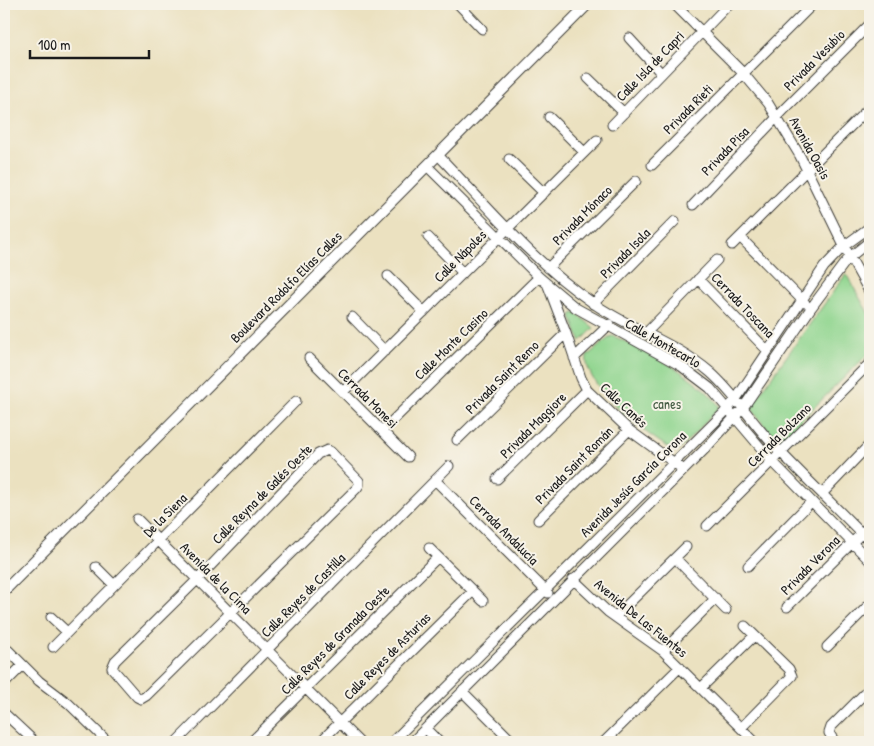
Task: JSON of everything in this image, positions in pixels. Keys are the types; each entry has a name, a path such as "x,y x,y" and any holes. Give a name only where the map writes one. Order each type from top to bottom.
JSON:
{"main road":[{"name":"Boulevard Rodolfo Elías Calles","path":"4,591 588,4"}],"street":[{"name":"Avenida Oasis","path":"674,4 762,94 807,169 844,246 870,293"},
{"name":"Calle Isla de Capri","path":"612,125 729,4"},
{"name":"Privada Rieti","path":"652,164 813,4"},
{"path":"464,6 482,29"},
{"name":"Privada Vesubio","path":"777,117 870,24"},
{"path":"628,38 661,73"},
{"path":"588,78 624,113"},
{"path":"732,245 807,169 867,114"},
{"path":"549,117 584,152"},
{"name":"Privada Pisa","path":"693,205 777,117"},
{"name":"Calle Nápoles","path":"343,392 596,140"},
{"name":"Calle Montecarlo","path":"438,155 548,268 594,304 672,346 710,372 736,399 751,419 781,452 870,542"},
{"path":"508,158 544,193"},
{"name":"Calle Montecarlo","path":"427,166 548,286 576,308 689,372 710,388 772,461 870,561"},
{"name":"Privada Mónaco","path":"548,268 636,182"},
{"name":"Privada Isola","path":"594,304 675,221"},
{"name":"Avenida Jesús García Corona","path":"392,742 675,463 728,408 736,399 824,267 844,246 870,227"},
{"path":"428,237 464,273"},
{"path":"740,237 811,308"},
{"name":"Avenida Jesús García Corona","path":"412,742 735,417 811,308 850,257 870,241"},
{"name":"Cerrada Toscana","path":"646,333 718,260"},
{"path":"388,276 424,312"},
{"name":"Calle Monte Casino","path":"382,431 539,277"},
{"name":"Cerrada Toscana","path":"698,279 767,350"},
{"name":"Calle Canés","path":"548,286 583,384 587,390 629,430 683,470"},
{"path":"352,317 385,351"},
{"path":"574,358 616,317"},
{"name":"Privada Saint Remo","path":"457,440 566,333"},
{"name":"Cerrada Monesi","path":"309,358 408,457"},
{"name":"Cerrada Bolzano","path":"707,526 870,364"},
{"name":"Privada Maggiore","path":"497,479 587,390"},
{"name":"De la Siena","path":"53,647 296,401"},
{"name":"Privada Saint Román","path":"538,520 629,430"},
{"path":"822,494 870,444"},
{"name":"Calle Reyna de Galés Oeste","path":"327,450 359,481 359,485 231,612 141,699 137,697 112,668 114,661 198,579 318,454 327,450"},
{"name":"Calle Reyes de Castilla","path":"176,742 449,466"},
{"name":"Cerrada Andalucía","path":"435,480 554,599"},
{"path":"748,566 811,502"},
{"name":"Avenida de la Cima","path":"137,520 359,742"},
{"name":"Privada Verona","path":"787,607 870,525"},
{"path":"615,617 686,546"},
{"path":"429,548 483,601"},
{"name":"Calle Reyes de Granada Oeste","path":"251,742 438,557"},
{"path":"675,558 726,610"},
{"path":"96,567 114,585"},
{"name":"Avenida De Las Fuentes","path":"573,579 615,617 663,651 755,742"},
{"name":"Calle Reyes de Asturias","path":"320,742 473,590"},
{"path":"663,651 716,598"},
{"path":"827,647 870,604"},
{"path":"51,617 67,632"},
{"path":"741,728 791,678 789,669 745,626"},
{"path":"702,688 754,636"},
{"path":"8,650 22,666 68,703 108,742"},
{"path":"4,684 22,666"},
{"path":"604,742 680,667"},
{"path":"833,740 829,733 831,727 870,688"},
{"path":"462,692 513,742"},
{"path":"4,713 29,740"},
{"path":"426,729 439,742"}],"green space":[{"path":"846,274 870,316 870,352 778,443 750,407"},
{"path":"576,313 594,328 581,341 571,316"},
{"name":"canes","path":"611,336 619,338 667,363 701,387 719,406 677,452 636,424 621,411 595,382 588,368 587,356"}]}
